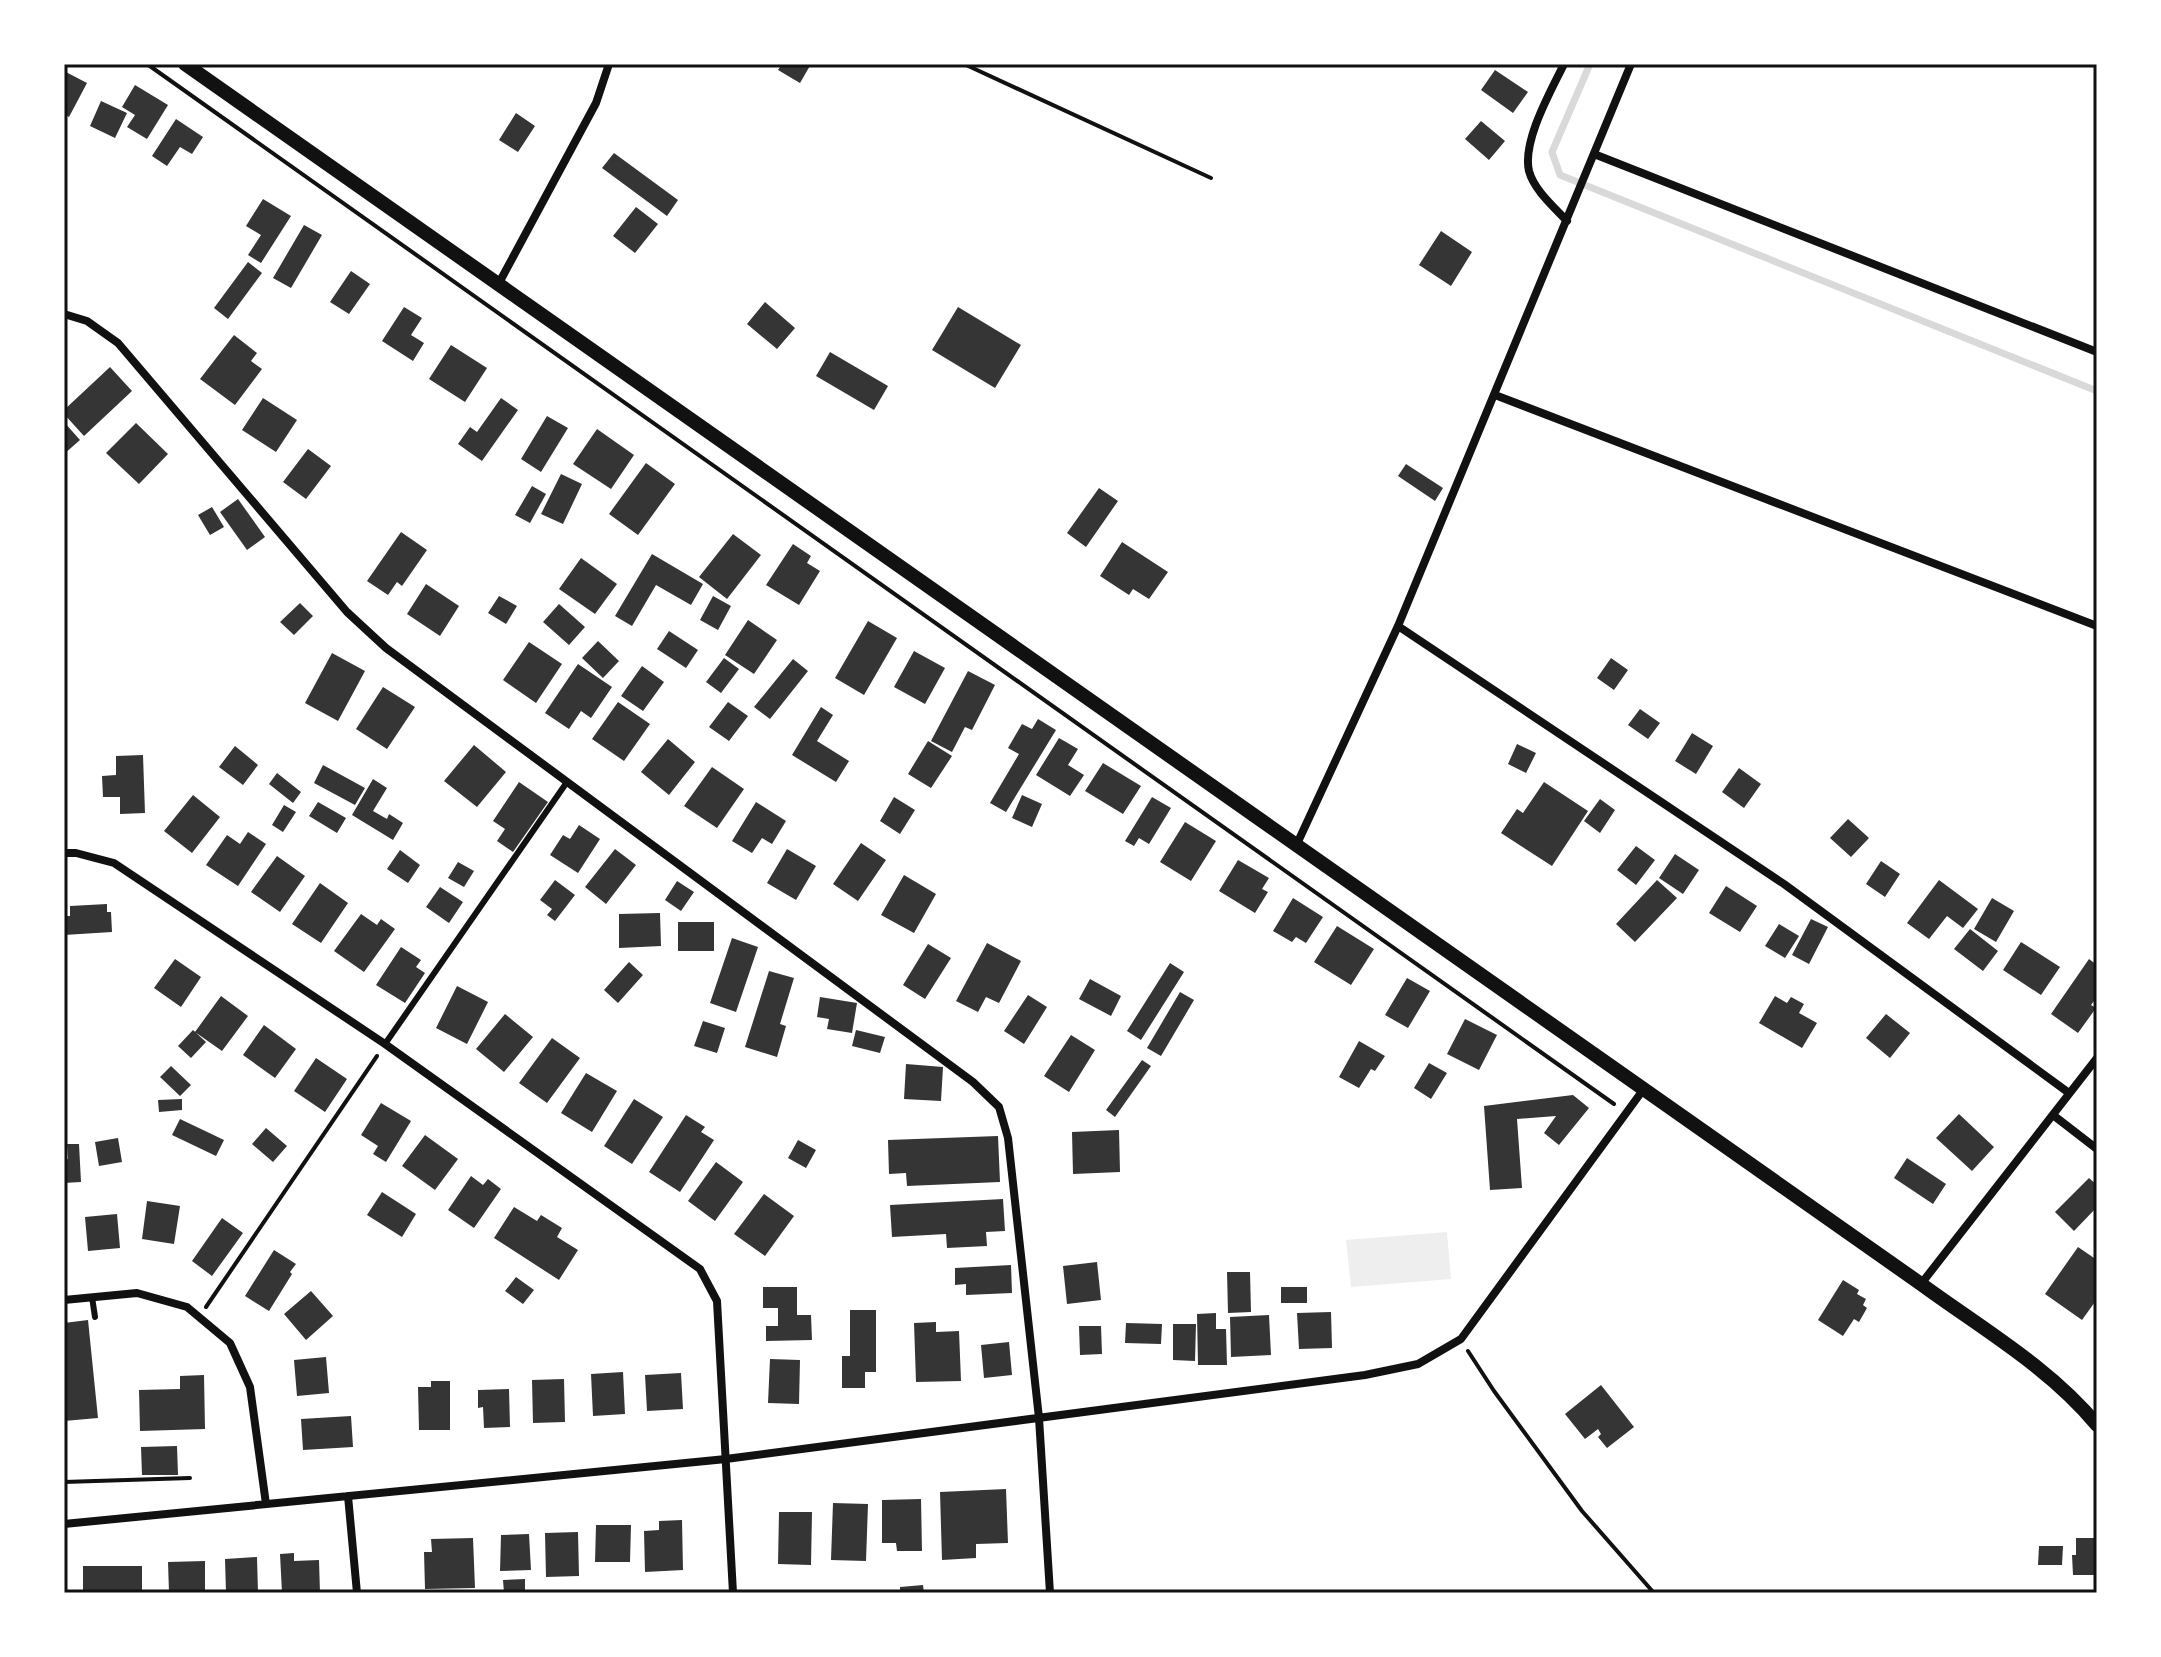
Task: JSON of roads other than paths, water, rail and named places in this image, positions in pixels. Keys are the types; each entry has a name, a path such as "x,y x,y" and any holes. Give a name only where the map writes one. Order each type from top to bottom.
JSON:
{"street":[{"path":"185,64 1921,1284 2051,1378 2077,1401 2097,1425"},
{"path":"499,283 596,103 609,64"},
{"path":"1564,64 1530,143 1529,171 1541,193 1567,221"},
{"path":"1296,846 1398,626 1631,64"},
{"path":"1594,154 2097,352"},
{"path":"64,314 87,321 118,343 347,612 386,648 973,1082 999,1107 1008,1138 1039,1418 1050,1593"},
{"path":"1495,395 2097,626"},
{"path":"1398,626 1784,884 2069,1093"},
{"path":"64,853 114,863 385,1044 700,1269 717,1301 733,1593"},
{"path":"1921,1284 2097,1058"},
{"path":"64,1524 726,1459 1365,1375 1418,1364 1461,1339 1643,1090"},
{"path":"2053,1115 2097,1149"},
{"path":"64,1300 137,1293 187,1307 230,1343 250,1387 266,1504"},
{"path":"348,1496 357,1593"}],"lane":[{"path":"385,1044 567,782"},
{"path":"92,1297 95,1317"}],"waterway":[{"path":"1590,64 1552,152 1560,175 2097,391"}]}
